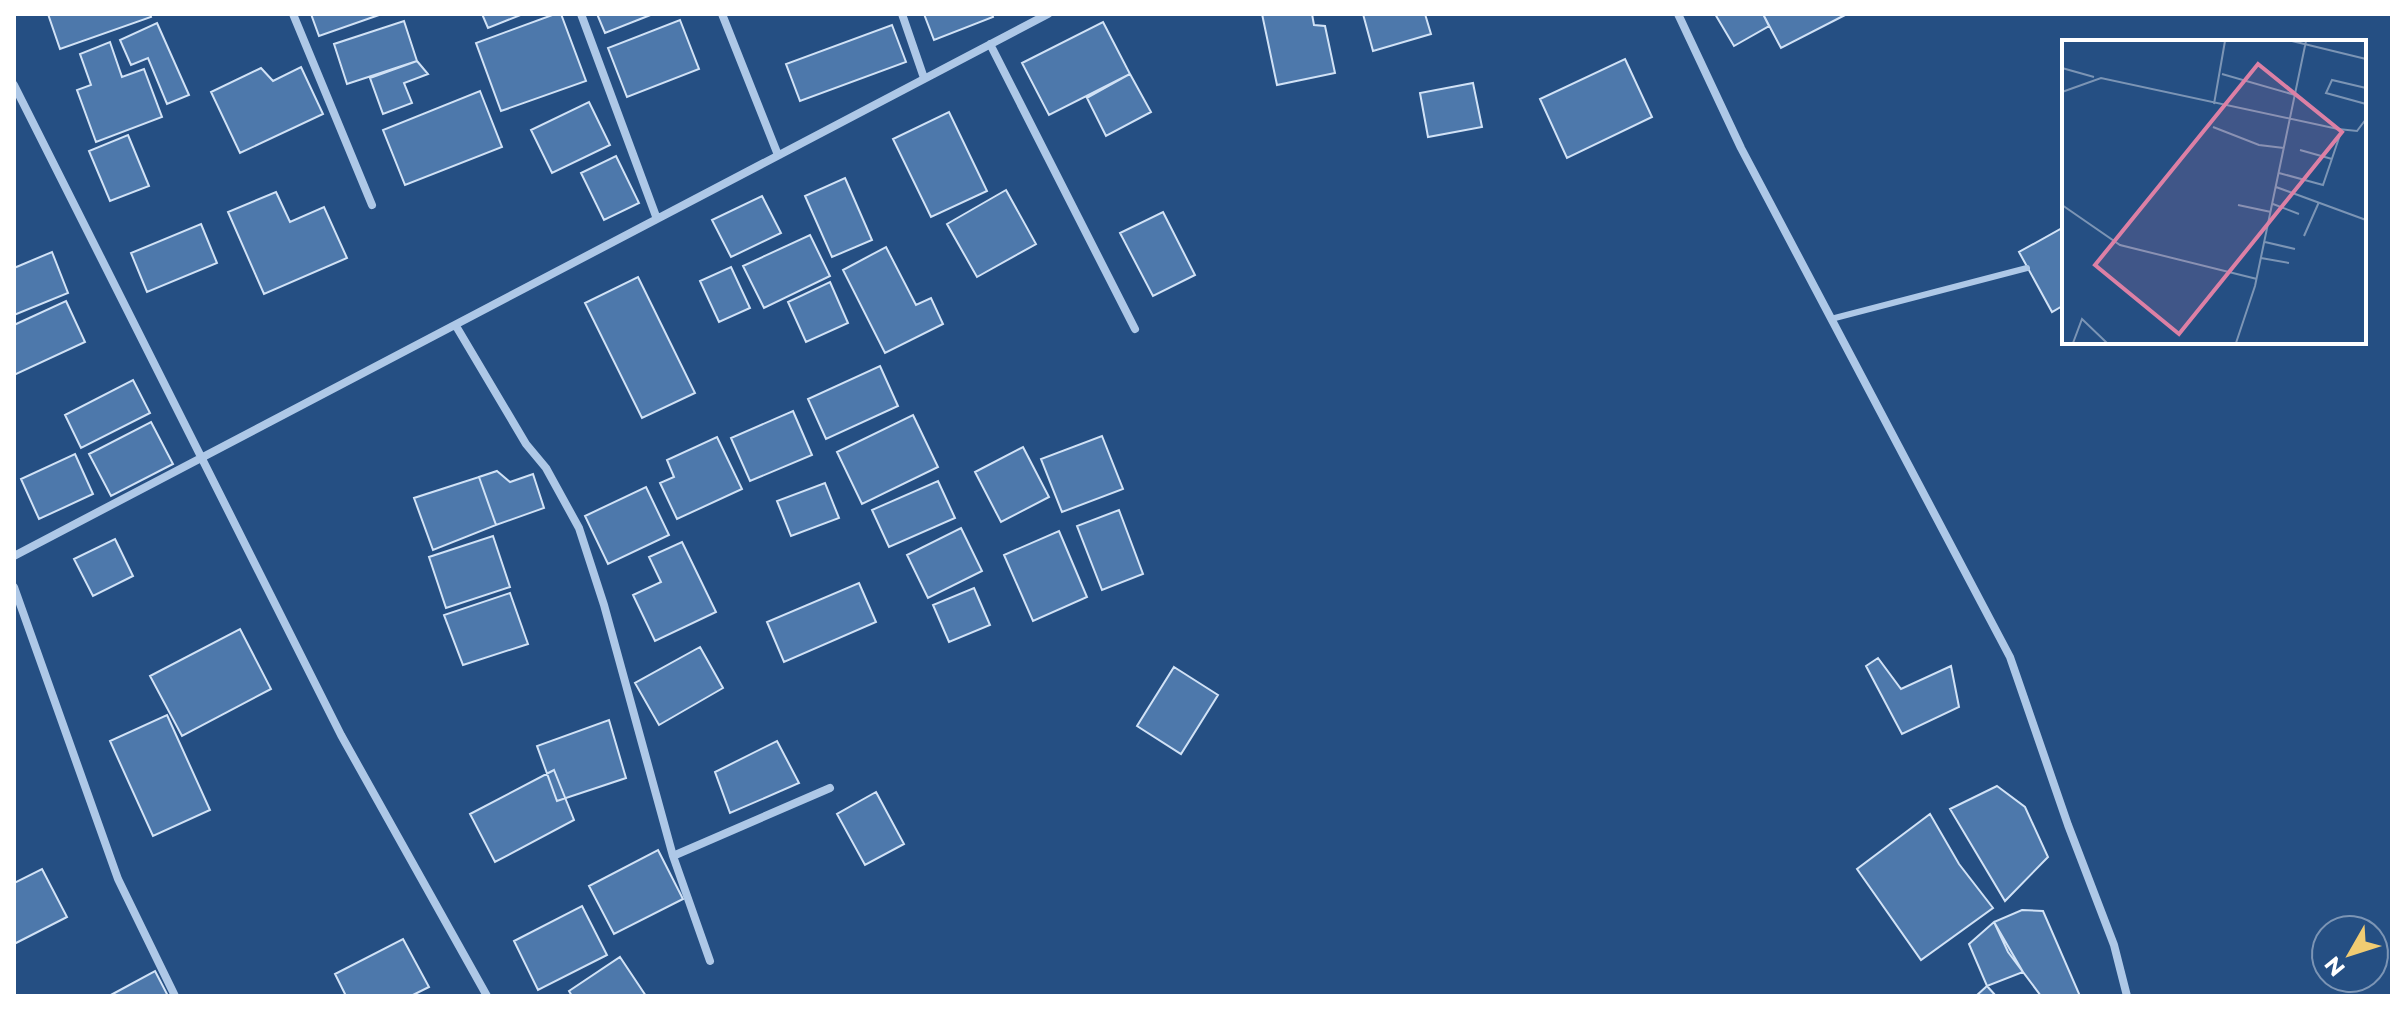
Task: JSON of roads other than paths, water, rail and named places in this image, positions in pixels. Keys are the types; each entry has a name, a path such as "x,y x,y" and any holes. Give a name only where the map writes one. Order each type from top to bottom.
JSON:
{"street":[{"path":"293,14 372,205"},
{"path":"581,14 657,219"},
{"path":"722,14 778,155"},
{"path":"902,14 924,78"},
{"path":"14,556 1048,14"},
{"path":"1678,14 1741,148 2010,657 2068,825 2114,945 2127,996"},
{"path":"990,44 1135,329"},
{"path":"14,85 341,735 487,996"},
{"path":"456,326 526,444 546,468 579,528 604,605 673,856 710,961"},
{"path":"14,587 118,879 175,996"},
{"path":"673,856 830,788"}],"lane":[{"path":"1831,319 2027,268"}]}
